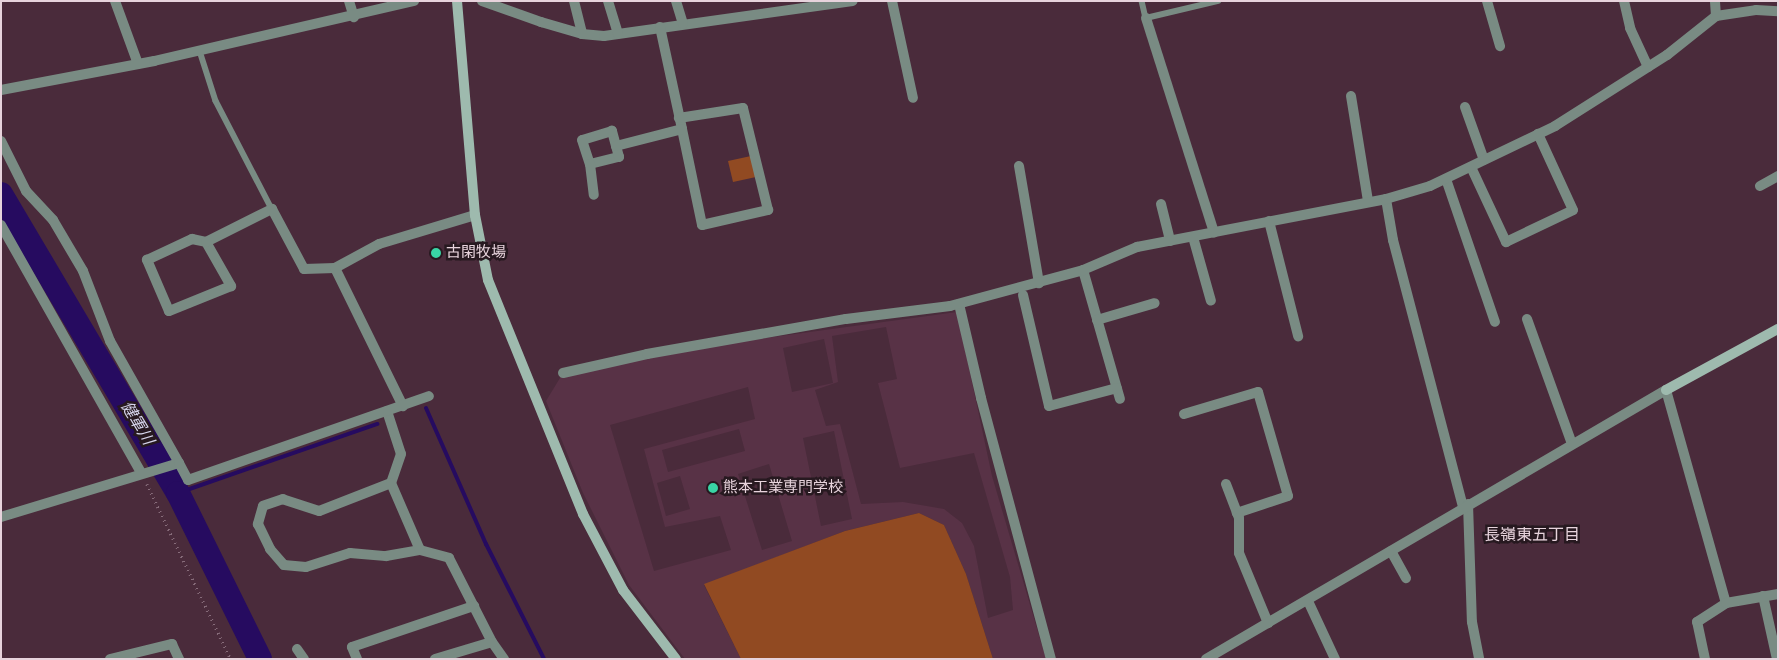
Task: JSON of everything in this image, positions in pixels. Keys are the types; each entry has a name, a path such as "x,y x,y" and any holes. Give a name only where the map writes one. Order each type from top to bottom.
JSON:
{"street":[{"path":"115,1 138,64"},
{"path":"349,1 354,17"},
{"path":"1,90 200,51 354,17 414,1"},
{"path":"457,1 474,214 488,280 583,514 622,590 676,659"},
{"path":"482,1 582,34 618,34 853,1"},
{"path":"574,1 582,34"},
{"path":"608,1 618,34"},
{"path":"676,1 683,24"},
{"path":"892,1 914,98"},
{"path":"1487,1 1500,46"},
{"path":"1624,1 1630,28 1648,67"},
{"path":"1715,1 1716,16"},
{"path":"563,373 647,354 818,324 959,304 1083,270 1137,248 1368,201 1386,199 1446,179 1538,134 1648,67 1716,16 1756,10 1778,12"},
{"path":"1146,18 1214,233"},
{"path":"660,28 679,118 682,129 702,225 768,210 744,108 679,118"},
{"path":"1351,96 1368,201"},
{"path":"1465,107 1484,160"},
{"path":"616,146 682,129"},
{"path":"590,164 618,157 612,132 582,140 590,164 594,195"},
{"path":"1471,166 1506,242 1573,210 1538,134"},
{"path":"1,141 26,191 53,220 83,272 110,340 188,480 429,396"},
{"path":"1018,166 1039,282"},
{"path":"1760,186 1778,176"},
{"path":"1446,179 1495,322"},
{"path":"1386,199 1393,240 1465,506 1472,622 1479,659"},
{"path":"1161,204 1170,241"},
{"path":"206,242 231,286 169,311 147,260 192,239 206,242 272,209 304,269 335,268 379,244 474,214"},
{"path":"1269,222 1298,336"},
{"path":"1,225 141,472"},
{"path":"1193,237 1211,301"},
{"path":"335,268 403,406"},
{"path":"1083,270 1120,399"},
{"path":"1023,295 1049,406 1117,388"},
{"path":"1098,320 1155,303"},
{"path":"959,304 980,398 1051,659"},
{"path":"1527,318 1572,444"},
{"path":"1209,658 1572,444 1778,329"},
{"path":"1666,390 1726,603"},
{"path":"1184,414 1258,392 1288,496 1237,513"},
{"path":"387,411 401,454 391,483 420,550"},
{"path":"1,517 141,472 178,463"},
{"path":"391,483 319,511 283,499 263,506 258,524 270,549 284,565 306,566 350,553 386,556 420,550 449,558 492,642 504,659"},
{"path":"1226,484 1237,513 1239,553 1268,624"},
{"path":"1391,550 1406,578"},
{"path":"1705,659 1697,622 1726,603 1778,594"},
{"path":"1763,596 1777,659"},
{"path":"1308,601 1335,659"},
{"path":"357,659 352,647 474,606"},
{"path":"435,659 492,642"},
{"path":"110,659 172,644 180,659"},
{"path":"297,649 304,659"}],"lane":[{"path":"1142,1 1146,18 1218,1"},
{"path":"200,51 216,100 272,209"}],"path":[{"path":"141,472 231,659"}],"shaded area":[{"path":"751,156 756,177 733,182 728,161"},
{"name":"熊本工業専門学校","path":"957,312 992,476 1046,659 993,659 966,574 944,525 919,513 845,531 704,585 741,659 685,659 629,585 583,493 546,401 563,373 647,354","holes":["886,327 897,379 878,383 900,468 974,453 1010,577 1013,610 988,618 974,546 962,523 944,509 903,502 861,504 840,424 826,426 815,390 838,382 832,336","824,339 833,383 792,392 783,348","748,387 755,419 644,449 665,527 720,516 731,550 654,571 610,425","739,429 745,451 668,472 662,450","834,431 852,519 821,526 803,438","769,464 792,541 762,550 738,474","680,476 690,509 666,516 657,483"]},
{"path":"919,513 944,525 966,574 993,659 741,659 704,584 845,531"}],"waterway":[{"name":"健軍川","path":"1,194 178,493 260,659"},
{"path":"426,408 486,544 544,659"},
{"path":"178,493 377,424"}],"place":[{"name":"古閑牧場","path":"436,253"},
{"name":"熊本工業専門学校","path":"713,488"}],"district":[{"name":"長嶺東五丁目","path":"1532,535"}]}
